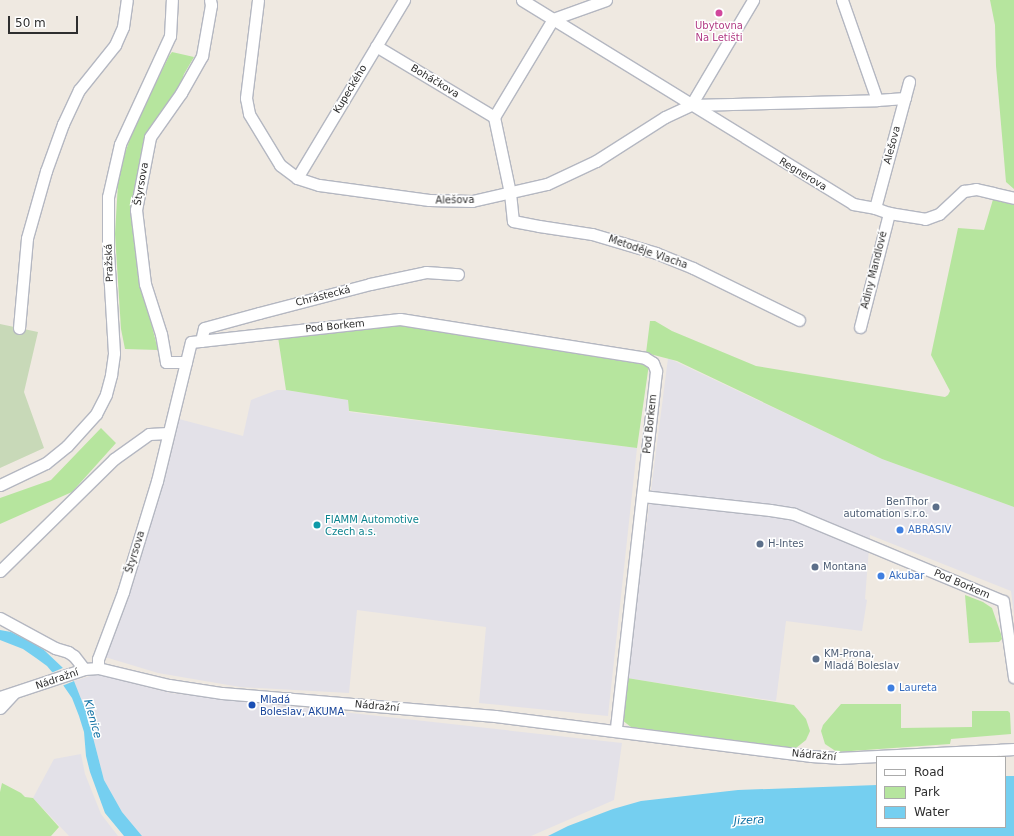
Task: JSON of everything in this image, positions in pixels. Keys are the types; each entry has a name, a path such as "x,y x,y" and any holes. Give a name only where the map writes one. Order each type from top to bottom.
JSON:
{"street":[{"path":"19,328 28,238 46,171 63,124 79,90 115,45 123,27 127,0"},
{"name":"Pražská","path":"0,485 46,463 68,446 96,414 106,394 111,375 114,353 108,253 108,197 120,144 170,36 172,0"},
{"name":"Štyrsova","path":"186,362 166,362 161,334 145,284 136,210 150,137 181,93 202,56 211,5 210,0"},
{"name":"Alešova","path":"258,0 246,98 249,114 280,165 297,178 319,185 429,200 472,201 510,193 547,184 596,161 665,117 691,105"},
{"name":"Kupeckého","path":"297,178 404,0"},
{"name":"Regnerova","path":"522,0 853,204 875,208 889,214 925,219 939,214 964,191 976,189 1014,198"},
{"path":"510,193 494,117 554,20 606,0"},
{"path":"691,105 752,0"},
{"path":"842,0 877,100"},
{"name":"Boháčkova","path":"376,46 494,117"},
{"name":"Alešova","path":"875,208 909,82"},
{"path":"691,105 905,98"},
{"name":"Metoděje Vlacha","path":"510,193 513,221 592,234 656,253 694,268 799,320"},
{"name":"Adiny Mandlové","path":"860,327 889,214"},
{"name":"Chrástecká","path":"196,342 204,328 370,284 426,272 458,274"},
{"name":"Pod Borkem","path":"196,342 400,319 645,358 653,363 656,371 642,496 794,514 1003,602 1014,677"},
{"name":"Štyrsova","path":"98,668 98,659 123,592 157,481 186,362 196,342"},
{"path":"0,570 114,459 149,434 168,433"},
{"path":"616,730 642,496"},
{"path":"0,618 55,648 68,652 74,656 84,669"},
{"name":"Nádražní","path":"0,697 13,694 84,669 98,668 169,685 222,693 495,716 616,730 811,756 838,758 876,756"},
{"path":"0,708 13,694"},
{"name":"Nádražní","path":"877,756 1014,749"}],"shaded area":[{"path":"668,358 882,459 1014,507 1014,615 1011,591 870,535 865,599 867,600 862,631 786,621 776,701 627,678"},
{"path":"277,390 286,390 348,400 349,412 637,448 608,716 479,703 486,627 357,610 349,693 240,687 158,673 105,657 139,557 169,445 179,419 243,436 251,400"},
{"path":"97,674 170,693 622,743 614,800 531,836 142,836 122,812 104,780 87,714 74,681"},
{"path":"81,754 85,774 101,814 118,836 69,836 33,798 54,759"}],"green space":[{"path":"990,0 1014,0 1014,189 1006,182 996,66 995,25"},
{"path":"172,52 194,57 184,74 180,87 146,136 132,210 140,279 158,350 125,349 121,329 115,234 120,168 133,130"},
{"path":"994,196 1014,201 1014,507 882,459 677,361 646,353 650,321 655,321 672,331 756,366 945,397 950,391 931,355 958,228 984,230"},
{"path":"0,324 38,332 24,392 44,448 0,468"},
{"path":"401,325 588,352 649,364 637,448 349,411 348,400 286,390 278,337"},
{"path":"101,428 116,443 72,492 0,524 0,498 51,480"},
{"path":"965,595 983,602 992,608 1001,634 1002,639 999,642 969,643"},
{"path":"627,678 794,705 806,719 810,731 806,740 796,748 631,727 622,720"},
{"path":"841,704 901,704 901,728 972,727 972,711 1008,711 1010,713 1011,734 951,739 950,744 837,752 825,744 821,731 823,725"},
{"path":"2,783 21,793 25,797 33,798 59,827 51,836 0,836 0,792"}],"water":[{"path":"0,630 11,632 44,650 74,681 87,714 104,780 122,812 142,836 124,836 105,813 90,772 86,756 84,732 72,698 47,666 23,649 0,640"},
{"name":"Jizera","path":"1006,776 1014,776 1014,836 548,836 568,826 613,809 641,801 738,790 876,785 876,828 1006,828"}],"pier":[{"path":"65,667 74,681 62,686 51,673"}],"place":[{"name":"Ubytovna Na Letišti","path":"719,13"},
{"name":"BenThor automation s.r.o.","path":"936,507"},
{"name":"FIAMM Automotive Czech a.s.","path":"317,525"},
{"name":"ABRASIV","path":"900,530"},
{"name":"H-Intes","path":"760,544"},
{"name":"Montana","path":"815,567"},
{"name":"Akubar","path":"881,576"},
{"name":"KM-Prona, Mladá Boleslav","path":"816,659"},
{"name":"Laureta","path":"891,688"},
{"name":"Mladá Boleslav, AKUMA","path":"252,705"}],"water label":[{"name":"Klenice","path":"92,719"}]}
